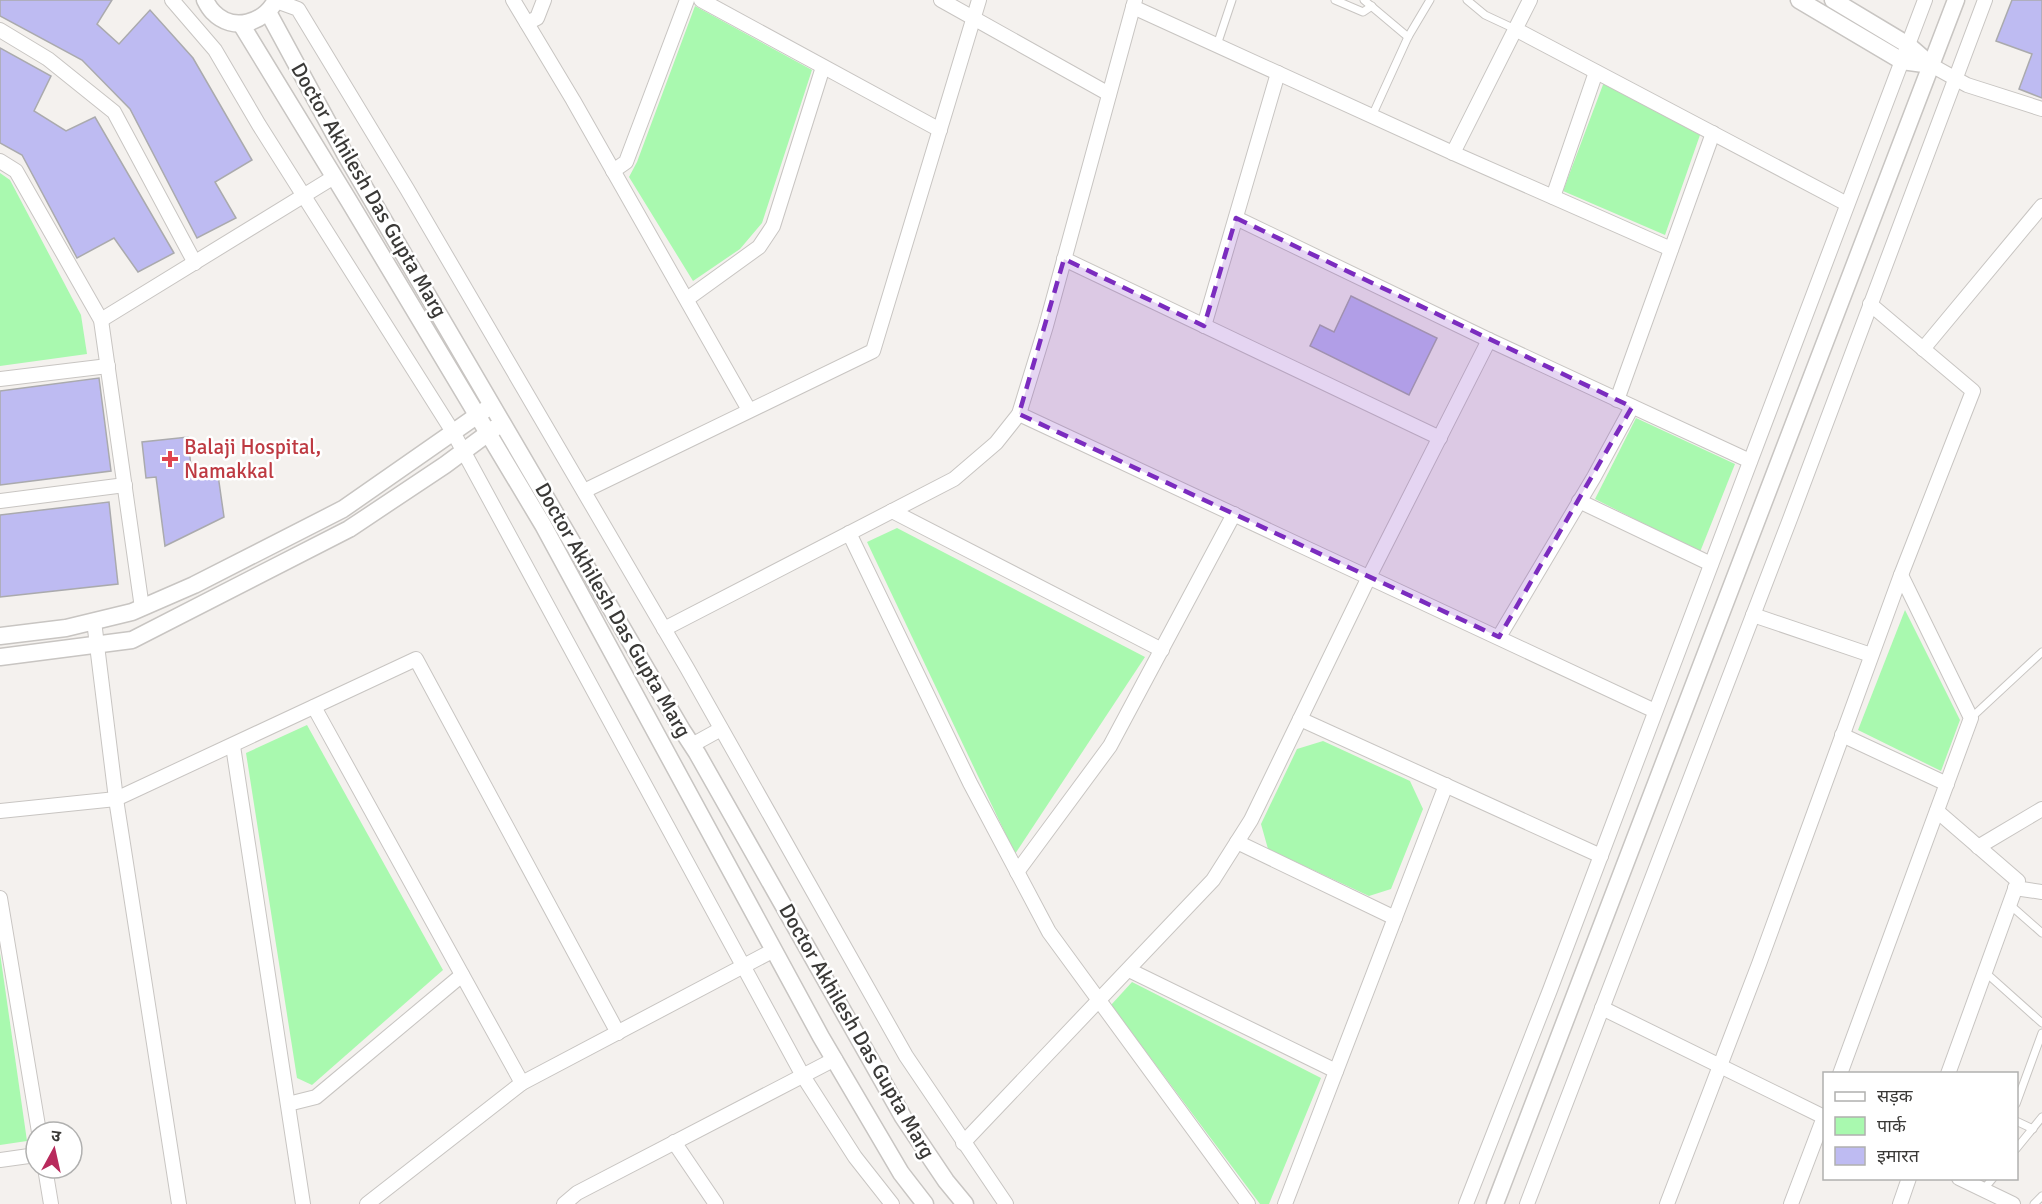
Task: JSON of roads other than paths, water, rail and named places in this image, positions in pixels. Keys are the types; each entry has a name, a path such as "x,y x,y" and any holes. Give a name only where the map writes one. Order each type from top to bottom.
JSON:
{"street":[{"path":"172,0 215,50 303,196 453,432 803,1076 855,1157 892,1204"},
{"path":"205,0 213,12 224,20 241,24 254,21 273,4 298,9 407,189 584,491 906,1056 1006,1204"},
{"path":"513,0 749,410"},
{"path":"528,24 537,18 544,0"},
{"path":"613,171 626,162 687,0"},
{"path":"701,0 940,130"},
{"path":"941,0 1109,94"},
{"path":"584,491 873,351 979,0"},
{"path":"1453,153 1530,0"},
{"path":"1798,0 1902,61 1931,65"},
{"path":"1833,0 1908,45 1931,65 1967,85 2042,109"},
{"path":"1466,1204 1601,856 1925,0"},
{"path":"1495,1204 1956,0"},
{"path":"1527,1204 1753,615 1985,0"},
{"path":"663,629 954,479 996,443 1019,414 1134,3 1278,73 1671,249"},
{"name":"Doctor Akhilesh Das Gupta Marg","path":"273,4 345,154 692,745 903,1117 964,1204"},
{"name":"Doctor Akhilesh Das Gupta Marg","path":"241,24 543,525 834,1059 901,1173 925,1204"},
{"path":"1515,29 1847,204"},
{"path":"0,30 48,59 114,112 195,262"},
{"path":"687,299 759,247 773,226 824,67"},
{"path":"1553,197 1596,72"},
{"path":"1204,326 1278,73"},
{"path":"1617,400 1713,133"},
{"path":"0,161 16,171 101,320 142,608"},
{"path":"101,320 334,177"},
{"path":"1923,349 2042,206"},
{"path":"1236,218 1489,340 1750,460"},
{"path":"1064,259 1440,438"},
{"path":"1667,1204 1759,964 1900,574 1973,391 1870,304"},
{"path":"963,1143 1213,880 1251,820 1369,577 1489,340"},
{"path":"0,379 108,366"},
{"path":"0,636 66,628 132,612 194,585 343,509 493,405"},
{"path":"1499,638 1580,501 1632,407"},
{"path":"1019,414 1655,711"},
{"path":"0,657 132,640 349,529 503,423"},
{"path":"0,501 125,485"},
{"path":"1580,501 1711,564"},
{"path":"892,511 1162,650"},
{"path":"1017,872 1110,746 1234,514"},
{"path":"849,533 970,783 1049,932 1248,1204"},
{"path":"1841,1072 1971,718 1900,574"},
{"path":"1753,615 1871,655"},
{"path":"94,621 116,799 179,1204"},
{"path":"0,811 116,799 416,659 618,1033"},
{"path":"314,707 522,1083"},
{"path":"1300,718 1601,856"},
{"path":"692,745 721,729"},
{"path":"661,743 682,730"},
{"path":"1842,735 1947,784"},
{"path":"233,746 303,1204"},
{"path":"1285,1204 1446,785"},
{"path":"1978,847 2042,809"},
{"path":"1937,811 2018,881 1948,1072"},
{"path":"1237,842 1395,918"},
{"path":"2015,888 2042,892"},
{"path":"0,898 3,936 37,1120"},
{"path":"368,1204 522,1083 774,950"},
{"path":"1128,970 1336,1071"},
{"path":"288,1104 315,1097 462,975"},
{"path":"1602,1008 1823,1117"},
{"path":"564,1204 581,1199 674,1143 834,1059"},
{"path":"1791,1204 1823,1120"},
{"path":"674,1143 716,1204"},
{"path":"0,1160 24,1157"},
{"path":"47,1180 51,1204"},
{"path":"1900,1204 1909,1180"},
{"path":"1961,1180 2013,1204"}],"lane":[{"path":"1217,45 1232,0"},
{"path":"1335,0 1363,12 1372,6"},
{"path":"1364,0 1408,37"},
{"path":"1372,116 1408,37 1430,0"},
{"path":"1467,0 1485,15 1515,29"},
{"path":"1971,718 2042,652"},
{"path":"2009,904 2042,933"},
{"path":"1985,972 2042,1023"},
{"path":"2018,1099 2042,1033"},
{"path":"2018,1146 2042,1117"},
{"path":"2018,1122 2032,1129"},
{"path":"1983,1190 1992,1180"},
{"path":"2034,1204 2042,1196"}],"place":[{"name":"Balaji Hospital, Namakkal","path":"170,459"}]}
